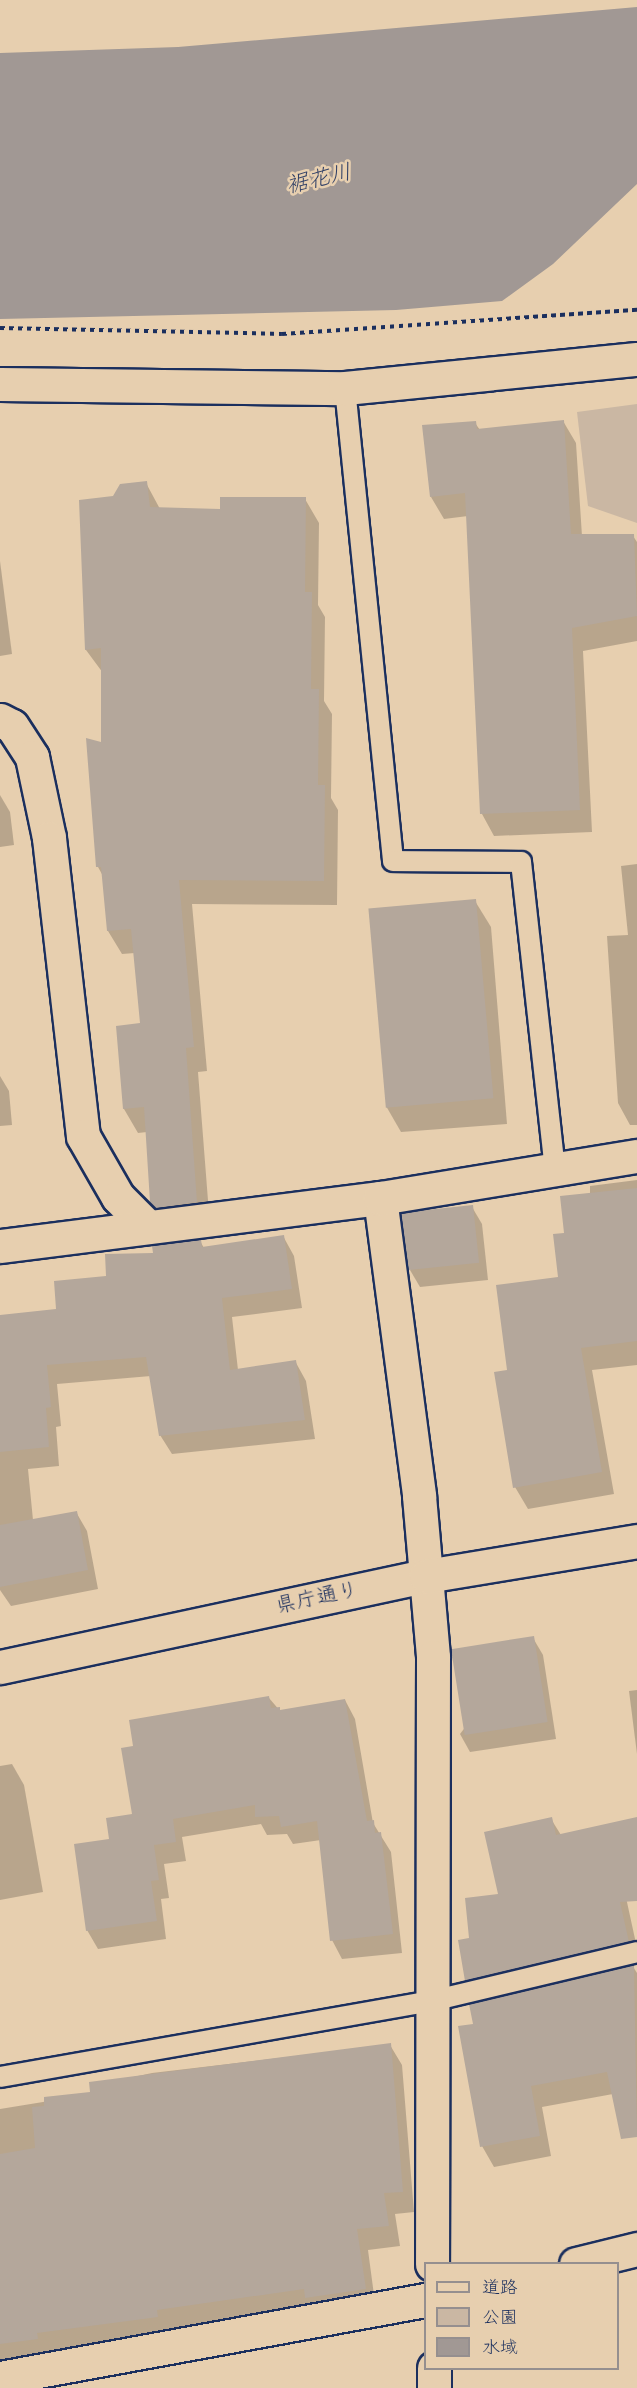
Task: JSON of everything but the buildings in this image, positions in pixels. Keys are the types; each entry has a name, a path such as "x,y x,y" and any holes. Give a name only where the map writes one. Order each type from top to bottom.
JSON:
{"main road":[{"path":"5,383 62,387 345,388 637,359"},
{"path":"0,720 12,726 32,757 49,838 83,1136 118,1197 147,1226"},
{"path":"0,1246 380,1198 637,1156"},
{"path":"380,1198 426,1576 433,1657 432,2262"},
{"name":"県庁通り","path":"0,1668 426,1576 637,1541"},
{"path":"584,2262 637,2248"},
{"path":"0,2378 424,2300"},
{"path":"434,2370 434,2388"}],"lane":[{"path":"345,388 393,861 521,862 555,1169"},
{"path":"0,2077 432,2001 637,1952"}],"path":[{"path":"0,328 282,334 637,310"}],"green space":[{"path":"637,404 637,523 588,506 577,412"}],"water":[{"name":"裾花川","path":"637,7 637,184 553,264 502,301 396,310 0,319 0,53 178,47"}]}
